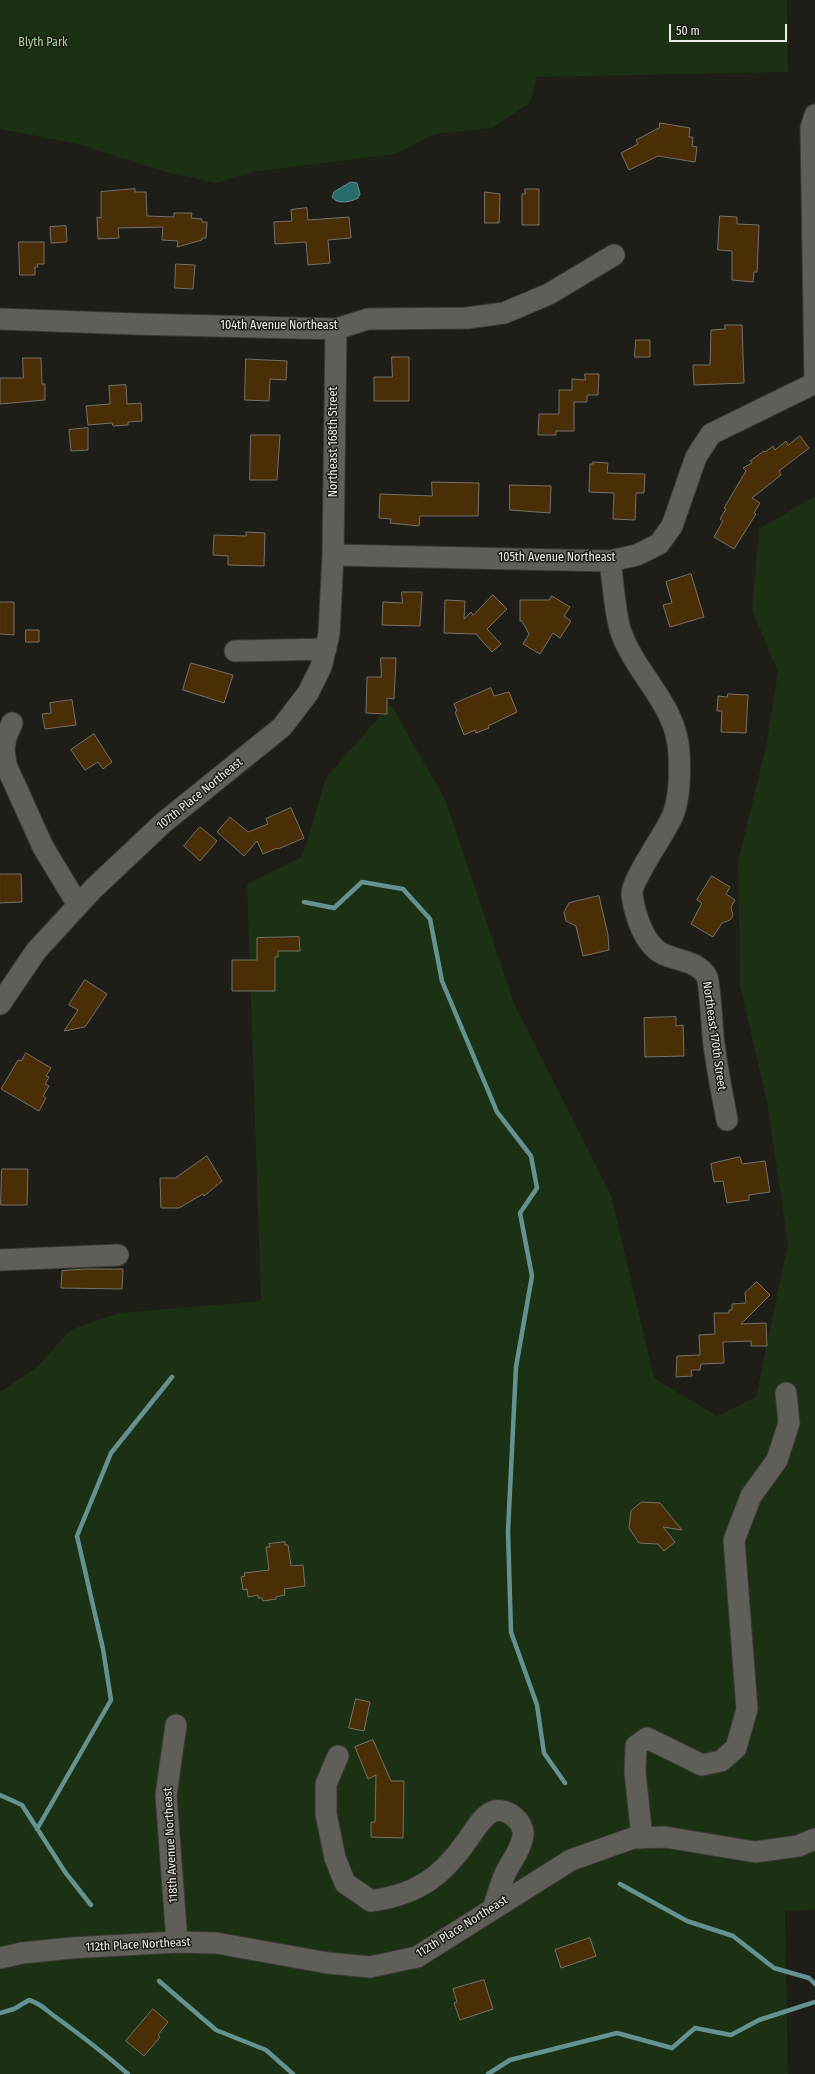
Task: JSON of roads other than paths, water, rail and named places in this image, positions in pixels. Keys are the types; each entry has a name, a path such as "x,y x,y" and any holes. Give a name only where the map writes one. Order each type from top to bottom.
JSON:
{"street":[{"path":"815,115 812,128 815,383"},
{"name":"104th Avenue Northeast","path":"0,319 336,329 368,319 467,318 504,313 549,294 614,255"},
{"name":"Northeast 168th Street","path":"333,555 336,329"},
{"name":"105th Avenue Northeast","path":"333,555 610,561 637,555 659,544 672,526 696,457 711,434 815,383"},
{"name":"107th Place Northeast","path":"0,1004 36,951 78,905 163,823 282,727 308,693 321,667 329,634 333,555"},
{"name":"Northeast 170th Street","path":"610,561 620,631 631,655 662,701 674,724 679,751 679,783 674,813 661,839 641,870 631,894 644,937 662,954 696,966 706,977 715,1054 728,1120"},
{"path":"234,651 326,649"},
{"path":"12,723 6,736 4,749 6,765 43,847 78,905"},
{"path":"0,1260 118,1255"},
{"path":"642,1838 635,1772 636,1746 647,1738 702,1765 721,1761 736,1748 747,1709 734,1540 751,1496 777,1460 789,1422 786,1393"},
{"name":"118th Avenue Northeast","path":"176,1725 166,1795 177,1942"},
{"path":"338,1756 326,1784 326,1814 334,1858 346,1883 371,1901 394,1898 421,1887 442,1872 465,1844 483,1818 494,1811 507,1812 519,1821 523,1833 519,1853 505,1873 493,1909"},
{"name":"112th Place Northeast","path":"0,1958 22,1953 64,1949 177,1942 216,1943 328,1963 370,1967 416,1957 571,1860 633,1838 665,1837 755,1852 798,1846 815,1839"}],"water":[{"path":"351,182 357,183 360,194 358,198 352,201 344,202 334,200 332,197 334,192"}],"waterway":[{"path":"304,902 334,908 362,882 403,889 430,919 442,981 497,1112 531,1156 537,1188 520,1213 532,1276 516,1367 508,1531 511,1632 537,1705 544,1753 565,1783"},
{"path":"37,1829 111,1700 103,1649 77,1536 111,1453 172,1377"},
{"path":"0,1795 22,1805 65,1872 91,1905"},
{"path":"620,1884 687,1921 733,1936 774,1968 809,1978 815,1984"},
{"path":"159,1981 216,2030 266,2050 293,2074"},
{"path":"0,2013 14,2009 29,2000 34,2002 84,2038 128,2074"},
{"path":"488,2074 510,2060 617,2033 672,2048 695,2028 731,2035 759,2020 815,2002"}],"park label":[{"name":"Blyth Park","path":"43,43"}]}
